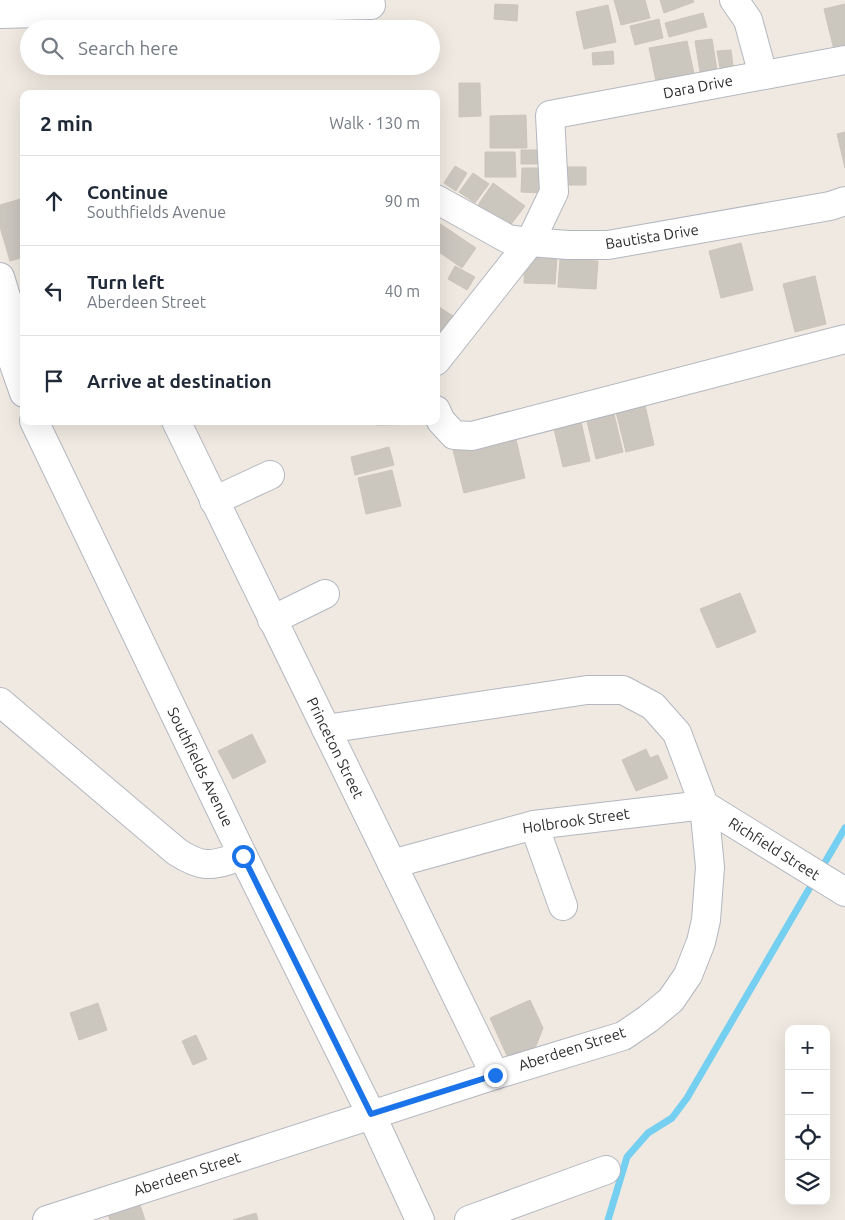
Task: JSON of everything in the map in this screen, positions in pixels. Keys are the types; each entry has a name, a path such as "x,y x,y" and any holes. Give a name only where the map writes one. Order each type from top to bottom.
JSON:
{"street":[{"path":"0,14 371,5 370,0"},
{"path":"734,0 748,20 763,75"},
{"name":"Dara Drive","path":"530,242 554,192 550,115 845,60"},
{"name":"Bautista Drive","path":"440,201 508,239 568,245 608,245 830,206 845,201"},
{"path":"440,356 530,242"},
{"path":"0,277 8,303 11,353 20,381"},
{"path":"440,419 454,435 472,436 845,339"},
{"name":"Southfields Avenue","path":"36,425 243,856 371,1114 420,1220"},
{"name":"Princeton Street","path":"178,425 495,1075"},
{"path":"214,501 270,475"},
{"path":"272,620 325,594"},
{"name":"Aberdeen Street","path":"47,1220 371,1114 622,1036 648,1019 671,1000 688,976 701,942 706,920 710,866 704,805 677,734 653,706 622,690 587,690 326,729"},
{"path":"0,702 177,852 192,862 209,865 243,856"},
{"name":"Holbrook Street","path":"392,864 534,825 704,805"},
{"name":"Richfield Street","path":"704,805 845,892"},
{"path":"534,825 563,906"},
{"path":"469,1220 606,1170"}],"building":[{"path":"614,0 645,0 650,18 621,25"},
{"path":"660,0 693,0 694,2 664,13"},
{"path":"495,4 518,5 517,21 494,19"},
{"path":"845,4 845,48 834,50 824,9"},
{"path":"608,5 616,42 584,49 576,12"},
{"path":"703,13 707,27 669,37 665,23"},
{"path":"659,19 663,38 635,45 630,26"},
{"path":"712,39 717,70 700,72 695,41"},
{"path":"687,41 695,78 657,86 649,48"},
{"path":"731,50 733,66 720,68 717,51"},
{"path":"613,51 614,64 593,65 592,53"},
{"path":"459,83 480,83 481,116 459,117"},
{"path":"526,115 527,148 490,148 490,116"},
{"path":"845,132 845,168 837,134"},
{"path":"521,150 541,150 541,164 521,164"},
{"path":"485,152 515,152 516,177 485,177"},
{"path":"455,166 467,173 456,191 444,183"},
{"path":"564,167 586,167 586,185 564,185"},
{"path":"522,168 543,168 542,193 521,192"},
{"path":"473,173 489,184 475,203 459,192"},
{"path":"493,183 525,206 509,227 478,205"},
{"path":"20,199 20,258 10,261 0,227 0,205"},
{"path":"440,224 476,248 462,268 440,253"},
{"path":"741,243 753,290 721,298 709,251"},
{"path":"525,255 557,257 555,284 524,283"},
{"path":"560,259 598,261 596,289 558,287"},
{"path":"455,266 475,277 467,290 448,279"},
{"path":"815,276 826,324 795,332 783,284"},
{"path":"440,308 453,316 440,336"},
{"path":"645,405 654,445 626,452 616,412"},
{"path":"613,410 623,452 596,459 586,417"},
{"path":"581,422 590,461 563,467 554,429"},
{"path":"515,435 525,478 464,493 453,450"},
{"path":"389,447 394,465 355,475 351,457"},
{"path":"392,470 401,506 366,514 358,478"},
{"path":"740,593 756,632 717,648 700,609"},
{"path":"252,734 266,762 233,779 218,751"},
{"path":"646,749 650,758 658,755 668,778 636,791 622,760"},
{"path":"530,1000 543,1028 536,1046 508,1058 490,1018"},
{"path":"98,1003 107,1030 79,1040 70,1013"},
{"path":"196,1035 207,1059 193,1065 182,1041"},
{"path":"138,1199 145,1220 110,1220 106,1209"},
{"path":"256,1213 258,1220 233,1220"}],"waterway":[{"path":"824,864 845,828"},
{"path":"608,1220 627,1157 648,1133 672,1118 687,1098 809,889"}],"route":[{"path":"243,856 371,1114 495,1075"}]}
